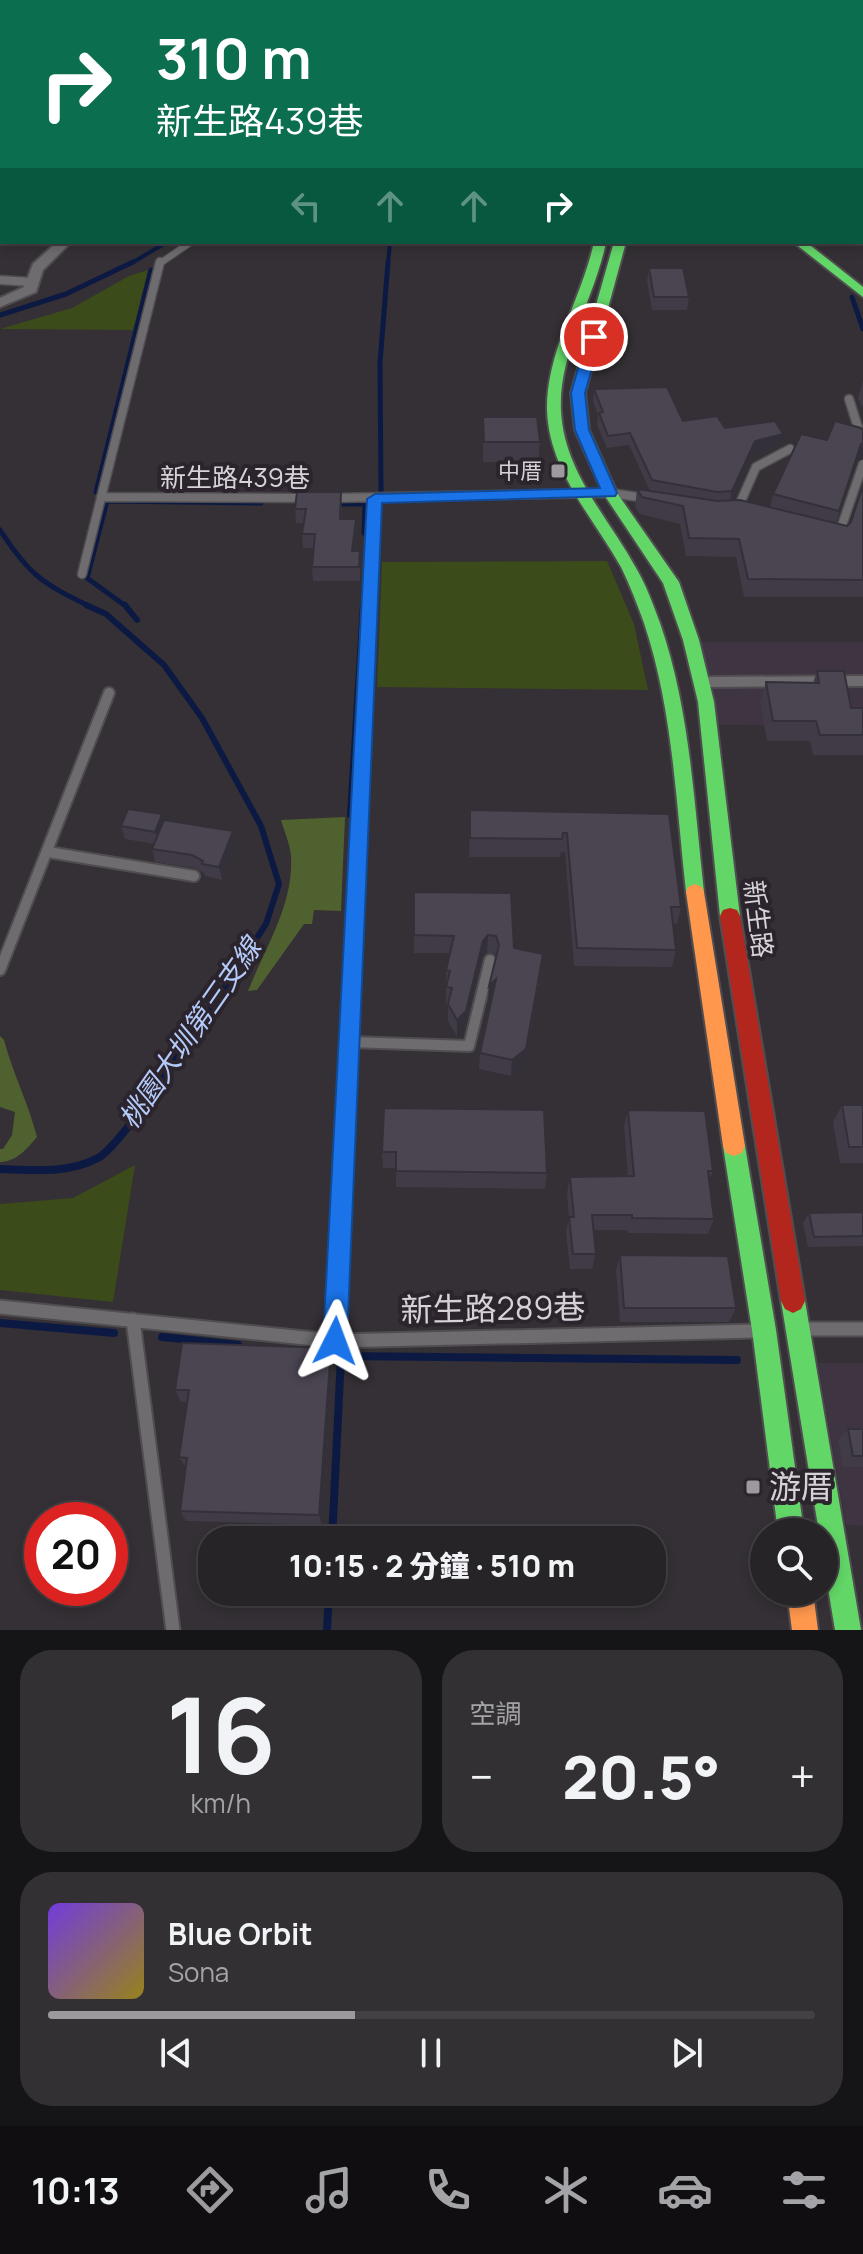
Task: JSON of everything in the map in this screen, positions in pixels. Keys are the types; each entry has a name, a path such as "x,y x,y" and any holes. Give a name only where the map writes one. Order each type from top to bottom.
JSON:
{"main road":[{"name":"新生路","path":"600,244 596,271 557,376 554,412 563,454 583,496 639,588 669,677 705,972 780,1330 848,1630"},
{"name":"新生路","path":"620,244 578,393 582,430 610,493 671,582 691,640 706,702 780,1330 790,1518"},
{"path":"802,244 863,293"},
{"path":"802,1606 805,1630"}],"street":[{"path":"0,303 31,289 30,282 41,261 62,244"}],"lane":[{"path":"82,574 159,263 188,244"},
{"path":"0,280 30,282"},
{"path":"849,399 863,443"},
{"path":"737,510 756,467 790,449"},
{"path":"824,533 839,537 863,464"},
{"name":"新生路439巷","path":"101,497 375,499 610,493 659,501"},
{"path":"335,1341 375,499"},
{"path":"725,511 752,514"},
{"path":"701,682 863,681"},
{"path":"0,970 109,693"},
{"path":"48,852 194,876"},
{"path":"350,1042 469,1046 490,960"},
{"name":"新生路289巷","path":"0,1307 335,1341 863,1329"},
{"path":"133,1320 173,1630"}],"shaded area":[{"path":"698,642 863,642 863,726 717,725"},
{"path":"818,1363 863,1363 863,1526 846,1525"}],"green space":[{"path":"148,270 133,330 0,329 72,308 129,276"},
{"path":"607,561 634,624 648,690 377,687 382,562"},
{"path":"345,817 341,911 314,910 312,924 304,924 257,990 248,991 277,925 288,891 291,856 281,820"},
{"path":"0,1036 37,1137 16,1157 0,1162 0,1149 12,1135 15,1112 0,1107"},
{"path":"135,1165 113,1302 0,1290 0,1204 73,1198"}],"building":[{"path":"649,268 683,268 689,297 654,297"},
{"path":"667,387 683,421 717,416 725,428 775,421 783,434 755,441 732,491 717,492 652,480 630,433 608,436 594,389"},
{"path":"483,417 537,417 540,442 484,442"},
{"path":"835,421 863,430 863,444 839,511 773,494 801,434 827,440"},
{"path":"863,485 863,580 748,579 739,539 689,538 683,506 642,497 637,489 717,501 740,500 847,526"},
{"path":"297,492 341,492 340,519 356,519 352,551 360,551 359,567 312,567 315,534 302,534 306,509 295,509"},
{"path":"817,671 844,671 851,708 863,708 863,735 820,735 816,721 773,721 766,682 819,683"},
{"path":"128,809 162,814 155,832 121,826"},
{"path":"470,810 669,814 681,907 671,907 676,950 577,948 567,833 563,833 562,839 470,838"},
{"path":"164,820 233,831 219,867 202,864 203,861 192,855 152,849"},
{"path":"414,892 511,893 514,948 543,954 526,1049 512,1060 480,1053 496,979 489,986 499,945 496,936 488,935 483,941 466,1011 457,1020 448,1004 452,988 446,987 450,971 446,970 454,936 414,935"},
{"path":"842,1105 863,1105 863,1147 849,1147"},
{"path":"384,1108 544,1110 547,1173 396,1171 396,1152 382,1152"},
{"path":"628,1110 705,1111 713,1171 708,1171 714,1219 592,1215 596,1254 573,1254 569,1217 574,1217 570,1177 634,1176"},
{"path":"863,1212 863,1236 814,1237 809,1213"},
{"path":"620,1255 728,1256 736,1308 624,1308"},
{"path":"182,1343 331,1348 319,1515 180,1511 187,1458 179,1457 189,1390 175,1390"},
{"path":"848,1429 863,1429 863,1456 853,1456"}],"waterway":[{"name":"桃園大圳第三支線","path":"130,264 164,244"},
{"path":"388,264 390,244"},
{"name":"桃園大圳第三支線","path":"0,315 66,294 133,262"},
{"path":"381,493 380,363 388,262"},
{"path":"96,492 151,270"},
{"path":"852,297 863,329"},
{"path":"126,606 87,578 107,501 261,503"},
{"path":"336,504 365,504 364,533"},
{"name":"桃園大圳第三支線","path":"0,530 38,577 91,607"},
{"path":"363,607 364,590"},
{"name":"桃園大圳第三支線","path":"86,605 106,614 164,665 202,718 261,826 279,884 266,924 182,1052"},
{"path":"350,815 363,605"},
{"path":"126,606 137,620"},
{"name":"桃園大圳第三支線","path":"0,1169 63,1169 98,1158 130,1125 183,1050"},
{"path":"0,1323 114,1333"},
{"path":"162,1337 238,1345"},
{"path":"333,1526 341,1356 737,1360"},
{"path":"327,1630 328,1606"}],"traffic: fast":[{"path":"600,244 596,263 559,368 554,411 557,436 575,482 628,567 653,625 678,738 695,892"},
{"path":"619,244 578,393 582,430 610,493 671,582 691,640 706,702 730,916"},
{"path":"802,244 863,293"},
{"path":"734,1146 764,1330 789,1518"},
{"path":"793,1301 848,1630"}],"traffic: slow":[{"path":"695,892 734,1146"},
{"path":"802,1606 805,1630"}],"traffic: jam":[{"path":"730,916 793,1301"}],"place":[{"name":"中厝","path":"558,471"},
{"name":"游厝","path":"753,1487"}],"route":[{"path":"335,1341 375,499 610,493 582,430 578,393 594,337"}]}
